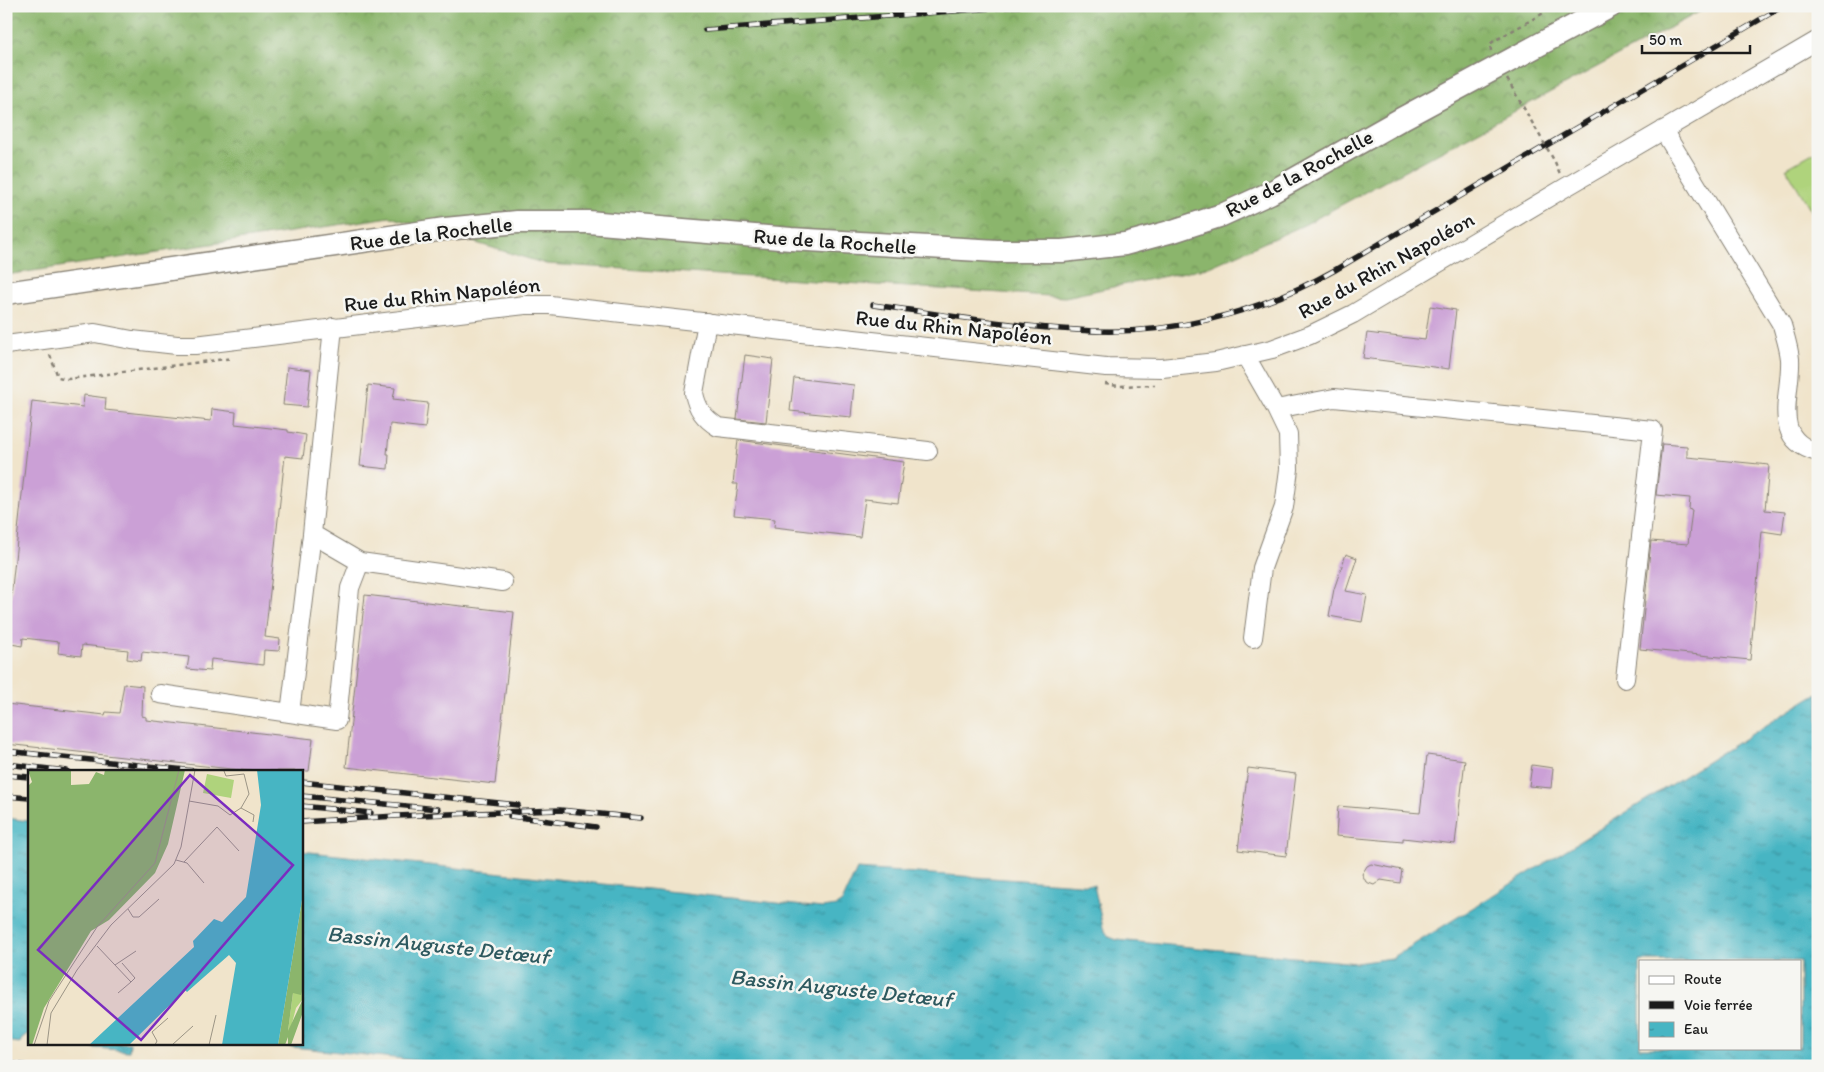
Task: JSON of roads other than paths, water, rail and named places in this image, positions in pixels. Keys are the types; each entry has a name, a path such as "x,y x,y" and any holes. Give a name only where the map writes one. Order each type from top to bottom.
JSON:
{"main road":[{"name":"Rue de la Rochelle","path":"6,292 445,229 517,222 588,222 792,239 997,252 1062,250 1125,244 1173,232 1214,218 1270,193 1403,118 1611,6"}],"street":[{"name":"Rue du Rhin Napoléon","path":"6,345 95,333 132,340 195,345 525,305 707,322 1106,367 1162,368 1216,362 1272,349 1310,335 1353,314 1818,40"},
{"path":"1663,130 1782,325 1790,359 1785,418 1794,439 1809,450 1818,452"},
{"path":"707,322 694,393 696,404 702,414 718,426 928,450"},
{"path":"290,713 312,534 333,327"},
{"path":"1245,355 1288,434 1289,470 1284,507 1262,568 1252,638"},
{"path":"1276,409 1334,398 1653,430 1625,679"},
{"path":"312,534 360,562 503,582"},
{"path":"160,694 337,720 350,588 360,562"}],"water":[{"name":"Bassin Auguste Detœuf","path":"1818,693 1818,1066 466,1066 266,1044 302,1044 302,851 822,908 836,906 842,902 857,869 1094,885 1103,928 1109,937 1117,940 1356,963 1392,958"},
{"path":"6,818 28,821 28,1034 23,1037 20,1043 6,1041"},
{"path":"55,1044 130,1044 129,1051"}],"railway":[{"path":"705,30 1019,6"},
{"path":"873,305 1026,326 1111,331 1178,326 1243,310 1274,299 1335,270 1783,6"},
{"path":"6,751 186,770"},
{"path":"6,764 58,770"},
{"path":"6,775 28,777"},
{"path":"302,782 518,805"},
{"path":"6,796 28,798"},
{"path":"302,796 438,809"},
{"path":"302,806 371,813"},
{"path":"302,822 396,816 560,810 641,818"},
{"path":"510,816 596,827"},
{"path":"6,1063 28,1066"}]}
